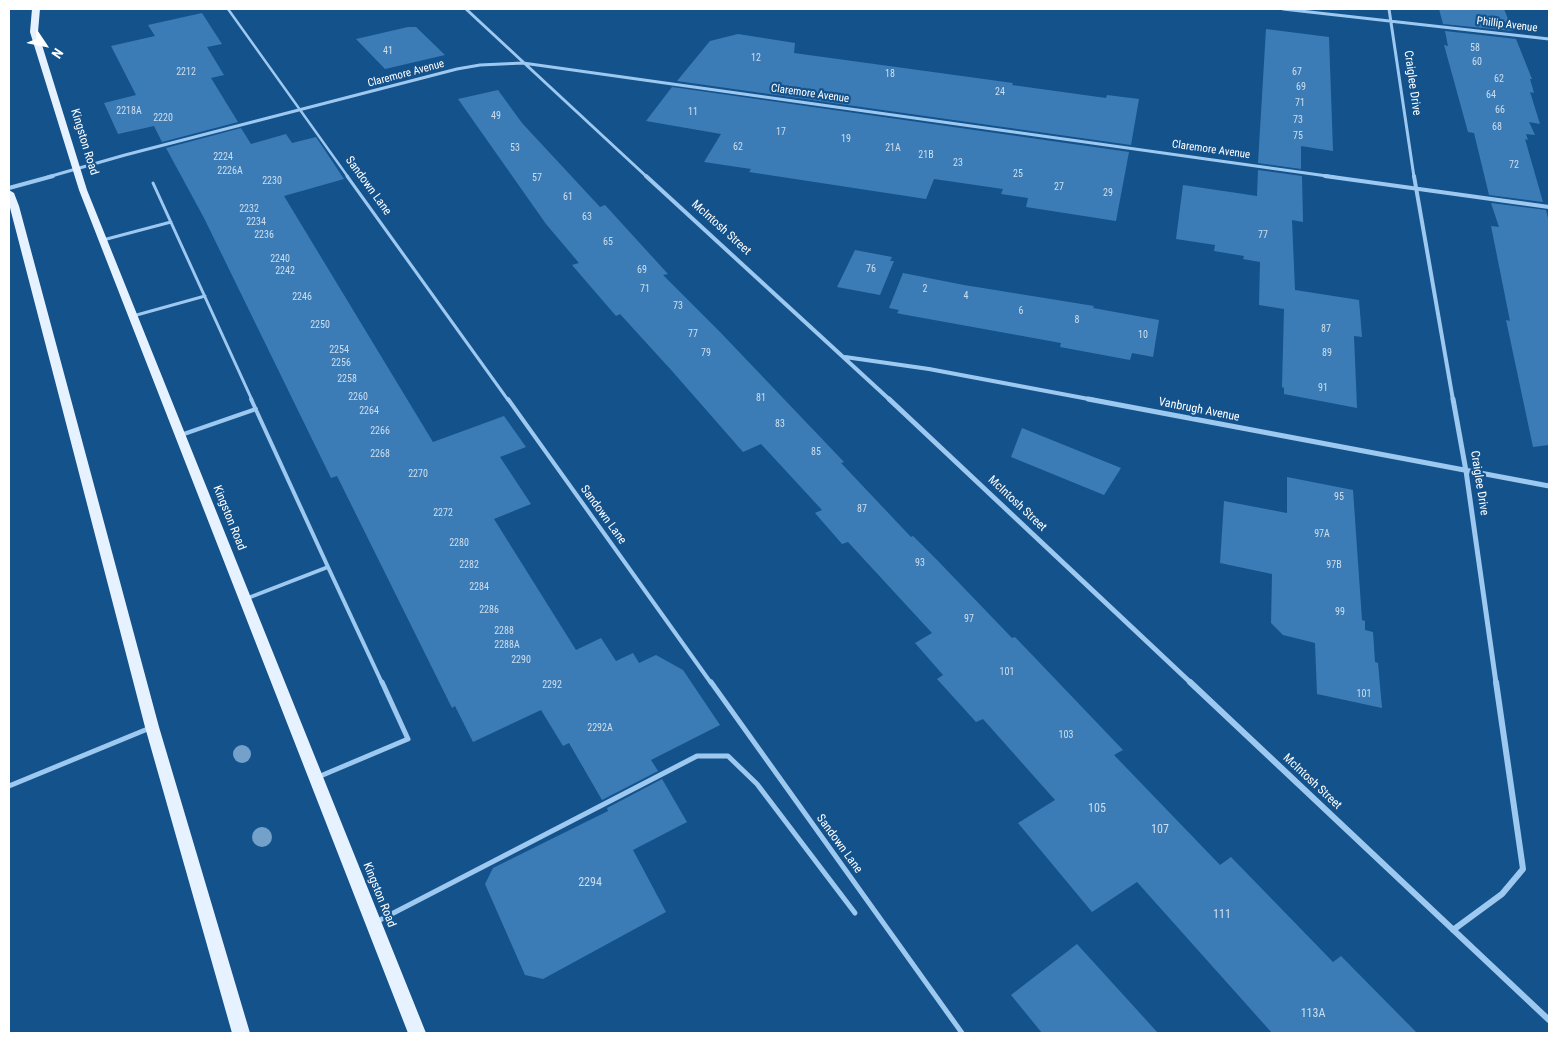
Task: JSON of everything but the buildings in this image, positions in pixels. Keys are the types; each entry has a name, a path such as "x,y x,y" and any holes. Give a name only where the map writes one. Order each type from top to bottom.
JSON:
{"main road":[{"name":"Kingston Road","path":"36,9 34,32 77,168 103,240 417,1033"},
{"path":"9,193 152,727 241,1033"}],"street":[{"name":"McIntosh Street","path":"466,9 844,357 1549,1020"},
{"name":"Phillip Avenue","path":"1283,9 1549,39"},
{"name":"Craiglee Drive","path":"1389,9 1416,188 1466,471 1523,869 1502,894 1453,930"},
{"name":"Claremore Avenue","path":"9,188 77,168 458,69 480,65 523,63 1549,207"},
{"name":"Vanbrugh Avenue","path":"844,357 929,369 1549,486"}],"lane":[{"name":"Sandown Lane","path":"228,9 962,1033"},
{"path":"153,183 408,739 316,778"},
{"path":"103,240 171,222"},
{"path":"133,316 205,296"},
{"path":"180,435 256,409"},
{"path":"245,599 328,567"},
{"path":"9,786 152,727"},
{"path":"374,923 697,756 728,756 758,784 855,913"}]}
